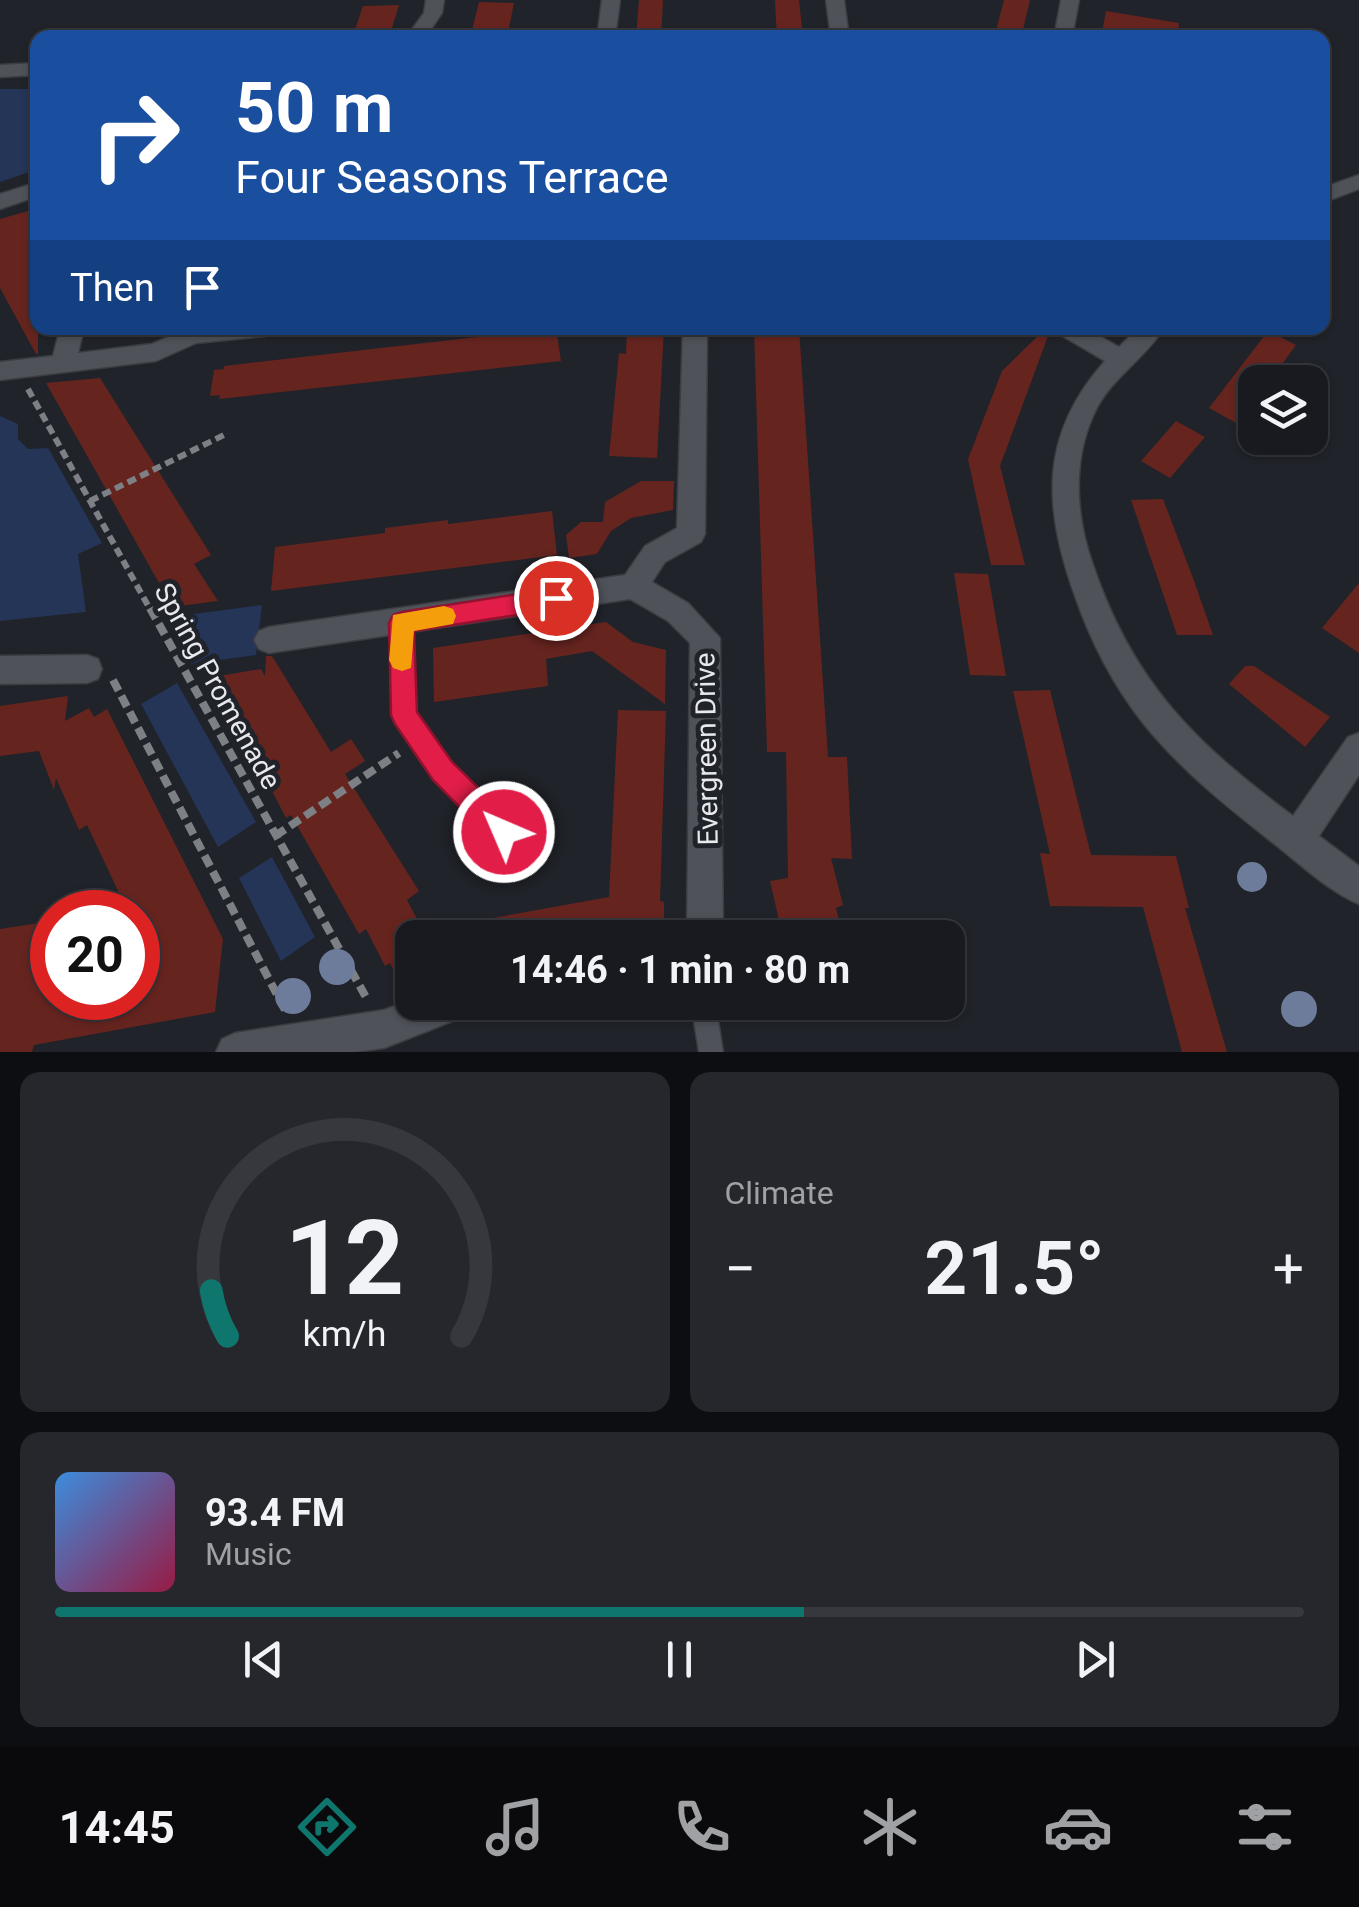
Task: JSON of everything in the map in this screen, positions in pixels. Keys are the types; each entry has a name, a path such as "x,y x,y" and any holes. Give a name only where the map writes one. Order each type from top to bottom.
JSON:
{"street":[{"path":"421,30 433,13 435,0"},
{"path":"607,30 611,0"},
{"path":"835,0 839,30"},
{"path":"1064,30 1070,0"},
{"path":"0,70 30,69"},
{"path":"1330,193 1359,182"},
{"path":"0,202 30,191"},
{"path":"62,363 70,335"},
{"path":"8,370 156,352 192,335"},
{"path":"269,640 632,586 655,554 691,534 695,335"},
{"path":"1080,335 1121,358"},
{"path":"1145,335 1121,358 1085,406 1071,438 1063,495 1068,529 1092,603 1115,655 1153,712 1206,764 1359,887"},
{"name":"Evergreen Drive","path":"632,586 678,612 705,638 706,920"},
{"path":"0,670 98,670"},
{"path":"1297,839 1359,748"},
{"path":"234,1052 384,1029 407,1020"}],"lane":[{"path":"402,623 404,715 442,771 504,832"},
{"path":"706,1020 710,1052"}],"path":[{"name":"Spring Promenade","path":"8,370 90,501 384,1029"},
{"path":"90,501 226,434"},
{"path":"98,670 301,1042"},
{"path":"276,836 419,740"}],"shaded area":[{"path":"0,89 30,89 30,172 0,182"},
{"path":"0,416 18,424 18,439 28,449 48,448 102,543 78,554 86,612 0,621"},
{"path":"262,605 256,655 190,664 164,618"},
{"path":"177,683 256,822 218,847 141,704"},
{"path":"272,857 315,937 281,961 239,878"}],"building":[{"path":"639,0 663,0 661,30 637,30"},
{"path":"775,0 799,0 802,30 777,30"},
{"path":"1004,0 1030,0 1023,30 996,30"},
{"path":"479,2 514,3 509,30 472,30"},
{"path":"399,5 391,30 355,30 363,6"},
{"path":"1106,11 1179,23 1179,30 1102,30"},
{"path":"30,210 30,335 38,335 38,354 0,288 0,219"},
{"path":"495,335 557,335 561,361 219,399 220,395 210,396 214,370"},
{"path":"627,335 664,335 657,458 609,456 619,353 626,354"},
{"path":"754,335 799,335 828,757 847,757 852,859 831,858 843,905 836,908 839,920 779,920 770,881 788,878 786,752 767,752"},
{"path":"1039,335 1048,335 1000,466 1025,565 991,565 968,459 1002,371"},
{"path":"1265,335 1276,335 1296,345 1281,365 1242,365"},
{"path":"1238,370 1238,424 1209,408"},
{"path":"100,378 211,555 194,564 218,601 180,606 164,580 159,583 46,383"},
{"path":"1176,421 1205,437 1170,478 1141,461"},
{"path":"641,481 674,481 673,510 631,518 611,531 597,554 569,558 566,535 581,522 603,522 605,502"},
{"path":"1163,499 1213,635 1177,635 1131,500"},
{"path":"552,511 557,555 271,591 275,547 385,533 385,528"},
{"path":"954,573 988,574 1006,676 970,675"},
{"path":"1359,583 1359,653 1322,628"},
{"path":"606,622 633,642 666,650 665,704 592,651 546,659 548,686 434,702 433,648"},
{"path":"266,656 272,656 331,752 351,739 365,761 345,774 419,891 407,900 418,920 395,920 395,972 390,963 385,966 366,929 359,934 291,815 286,818 213,677 261,669 265,676"},
{"path":"1245,666 1254,666 1330,717 1305,747 1229,684"},
{"path":"1050,690 1091,855 1176,856 1189,908 1185,908 1227,1052 1182,1052 1143,907 1050,906 1040,853 1050,854 1013,691"},
{"path":"68,696 65,721 89,708 94,717 107,709 223,939 215,1012 34,1045 32,1052 0,1052 0,929 30,924 30,1020 160,1020 160,890 118,890 87,825 79,830 56,778 54,790 39,751 0,756 0,706"},
{"path":"618,710 666,711 660,901 664,902 664,920 482,920 609,897"}],"slow traffic":[{"path":"402,660 402,623 444,616"}],"route":[{"path":"504,832 442,771 404,715 402,623 556,598"}]}
